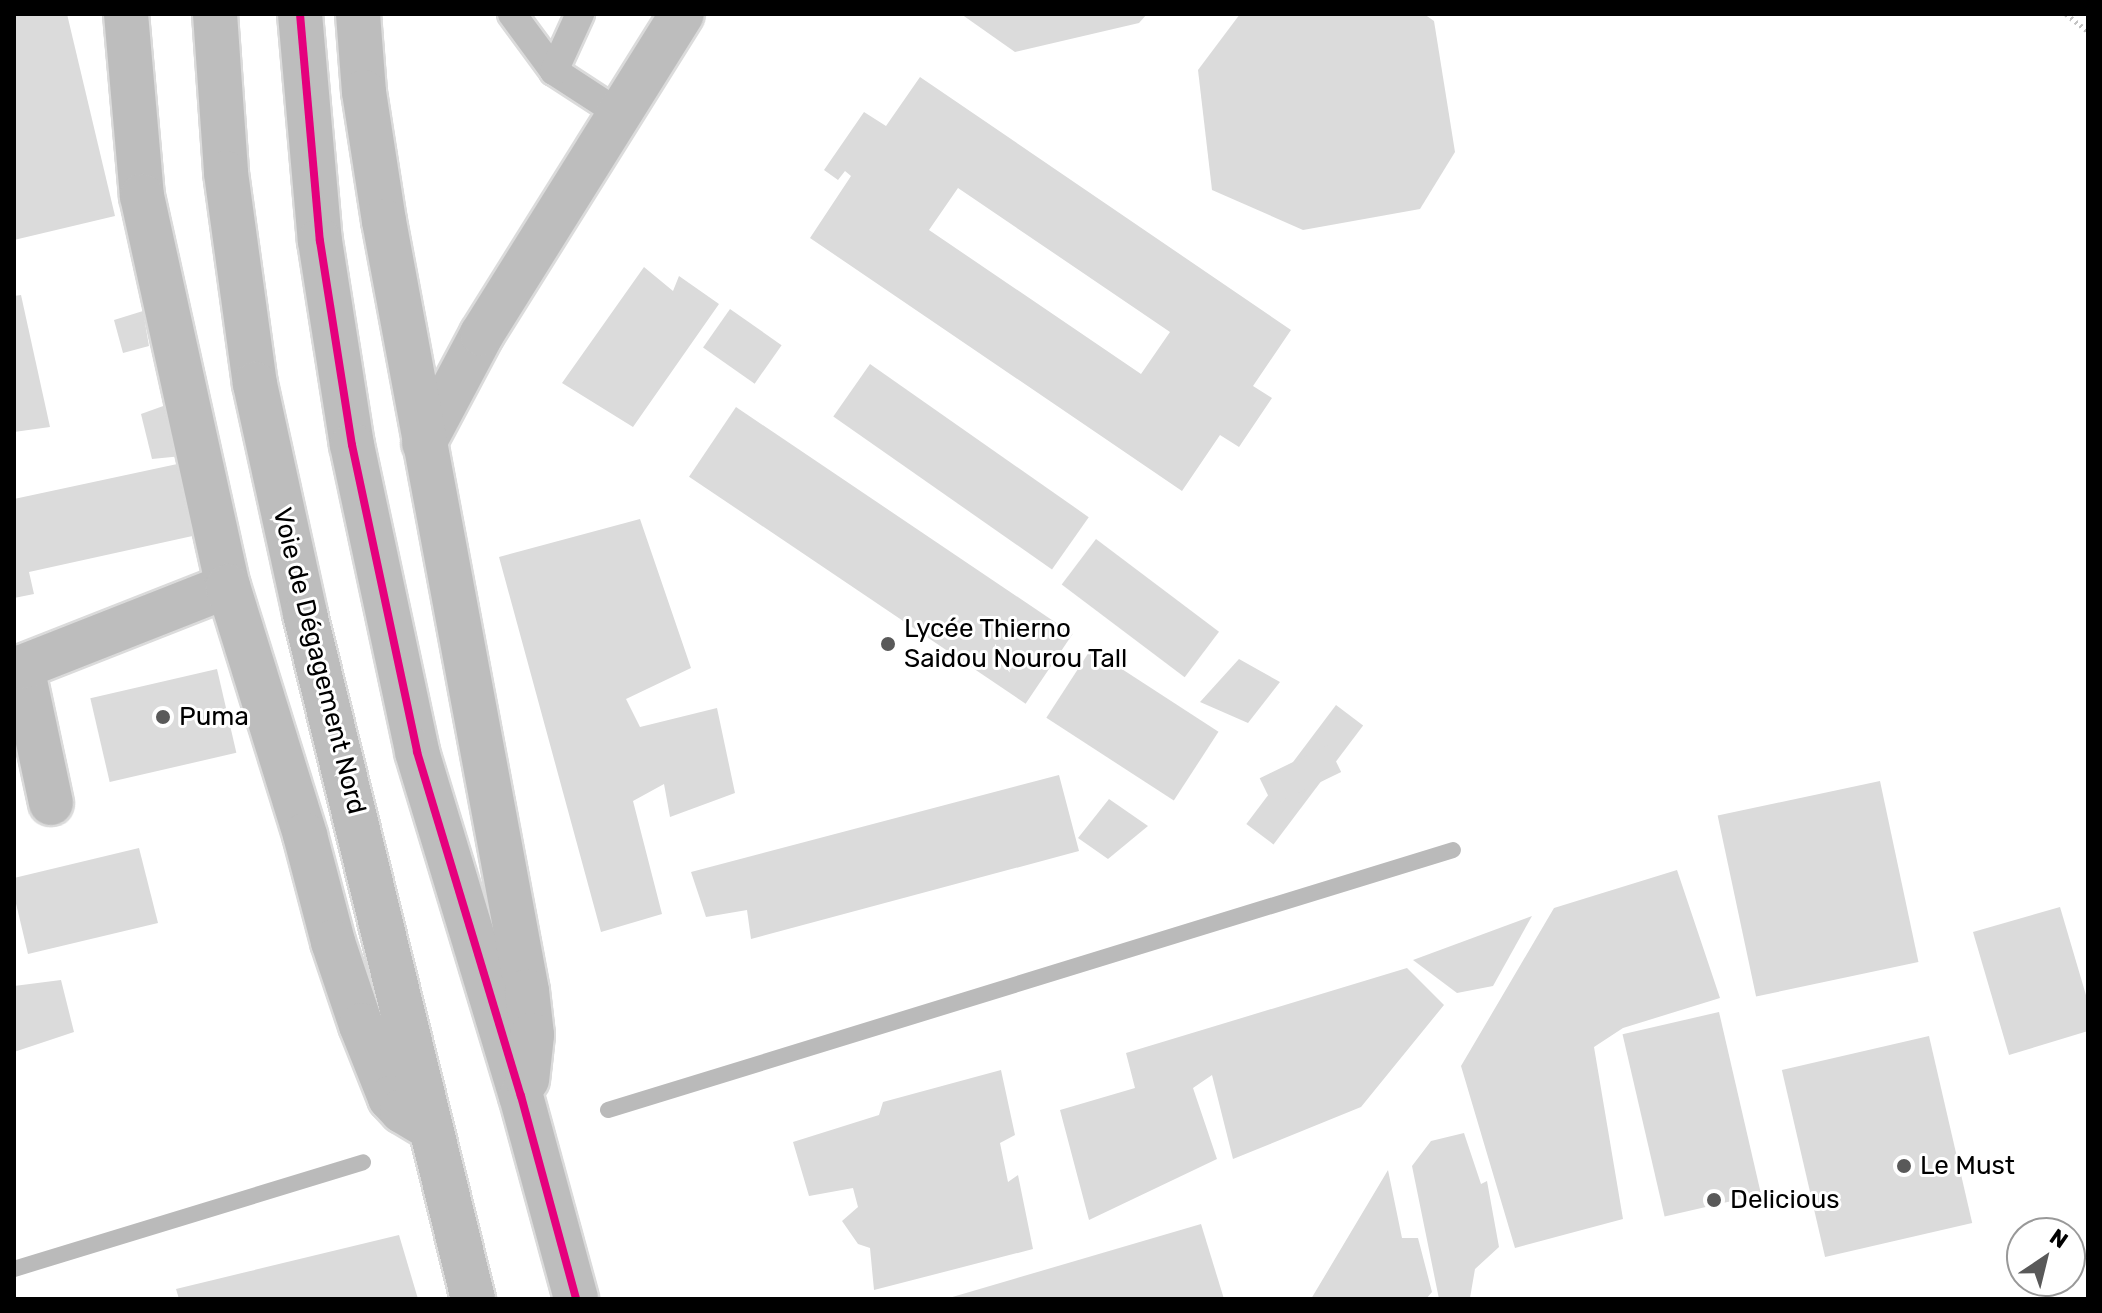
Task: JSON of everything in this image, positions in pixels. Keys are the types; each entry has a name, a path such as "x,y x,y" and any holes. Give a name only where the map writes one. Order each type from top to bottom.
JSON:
{"main road":[{"path":"126,14 142,196 228,586 305,835 333,942 361,1025 390,1098 402,1111 429,1127"},
{"name":"Voie de Dégagement Nord","path":"215,14 226,173 255,384 305,614 349,781 429,1127 473,1299"},
{"path":"300,14 320,241 352,445 417,752 521,1096 576,1299"},
{"path":"358,14 364,92 424,443 527,991 531,1069 521,1096"},
{"path":"424,443 482,334 682,14"},
{"path":"51,803 22,667 228,586"}],"lane":[{"path":"512,14 554,71 620,114"},
{"path":"554,71 580,14"}],"path":[{"path":"2066,14 2088,31"}],"building":[{"path":"14,14 67,14 115,216 14,240"},
{"path":"961,14 1147,14 1139,23 1015,52"},
{"path":"1240,14 1424,14 1434,21 1455,152 1420,209 1303,230 1212,190 1198,70"},
{"path":"920,77 1291,330 1253,386 1272,398 1239,447 1220,435 1182,491 810,238 851,176 845,171 838,180 824,170 864,112 886,126","holes":["958,188 1170,332 1141,374 929,230"]},
{"path":"644,267 673,291 679,276 719,304 633,427 562,383"},
{"path":"21,295 50,427 14,432 14,296"},
{"path":"730,309 782,345 755,384 703,348"},
{"path":"143,311 149,346 123,353 114,320"},
{"path":"870,364 1089,517 1052,570 833,416"},
{"path":"166,405 182,456 152,459 141,414"},
{"path":"736,407 1073,634 1026,704 689,477"},
{"path":"182,463 197,535 29,572 34,594 14,598 14,499"},
{"path":"640,519 691,668 626,699 640,727 717,708 735,793 670,817 664,784 633,801 662,914 601,932 499,557"},
{"path":"1096,539 1219,632 1185,677 1062,585"},
{"path":"1091,649 1218,732 1174,801 1046,718"},
{"path":"1239,659 1280,682 1248,723 1200,702"},
{"path":"217,669 236,753 110,782 90,698"},
{"path":"1336,705 1363,725 1273,844 1246,824"},
{"path":"1328,745 1341,772 1273,805 1260,778"},
{"path":"1059,775 1079,851 751,939 747,910 706,917 691,872"},
{"path":"1880,781 1918,962 1756,996 1718,816"},
{"path":"1109,799 1148,826 1108,859 1078,838"},
{"path":"139,848 158,923 28,954 14,895 14,878"},
{"path":"1677,870 1720,998 1623,1028 1594,1047 1623,1219 1515,1248 1461,1066 1554,908"},
{"path":"2060,907 2088,1002 2088,1031 2009,1055 1973,932"},
{"path":"1532,916 1493,986 1457,993 1413,960"},
{"path":"1407,968 1444,1005 1361,1107 1233,1159 1212,1075 1193,1088 1217,1159 1089,1220 1060,1110 1135,1088 1126,1053"},
{"path":"61,980 74,1032 14,1052 14,986"},
{"path":"1719,1012 1761,1194 1665,1216 1623,1034"},
{"path":"1929,1036 1972,1223 1825,1257 1782,1070"},
{"path":"1001,1070 1015,1135 1000,1143 1008,1182 1018,1175 1033,1249 874,1290 870,1248 858,1244 842,1221 858,1207 853,1188 809,1196 793,1142 879,1115 883,1102"},
{"path":"1464,1133 1481,1184 1487,1181 1499,1247 1475,1269 1470,1298 1439,1299 1412,1166 1431,1141"},
{"path":"1388,1170 1402,1238 1418,1238 1432,1292 1426,1299 1311,1299"},
{"path":"1201,1224 1224,1299 949,1299 949,1298"},
{"path":"399,1235 418,1299 179,1299 176,1289"}],"waterway":[{"path":"608,1110 1453,850"},
{"path":"14,1269 363,1162"}],"transit line":[{"path":"300,14 320,241 352,445 417,752 521,1096 576,1299"}],"place":[{"name":"Lycée Thierno Saidou Nourou Tall","path":"888,644"},
{"name":"Puma","path":"163,717"},
{"name":"Le Must","path":"1904,1166"},
{"name":"Delicious","path":"1714,1200"}]}
